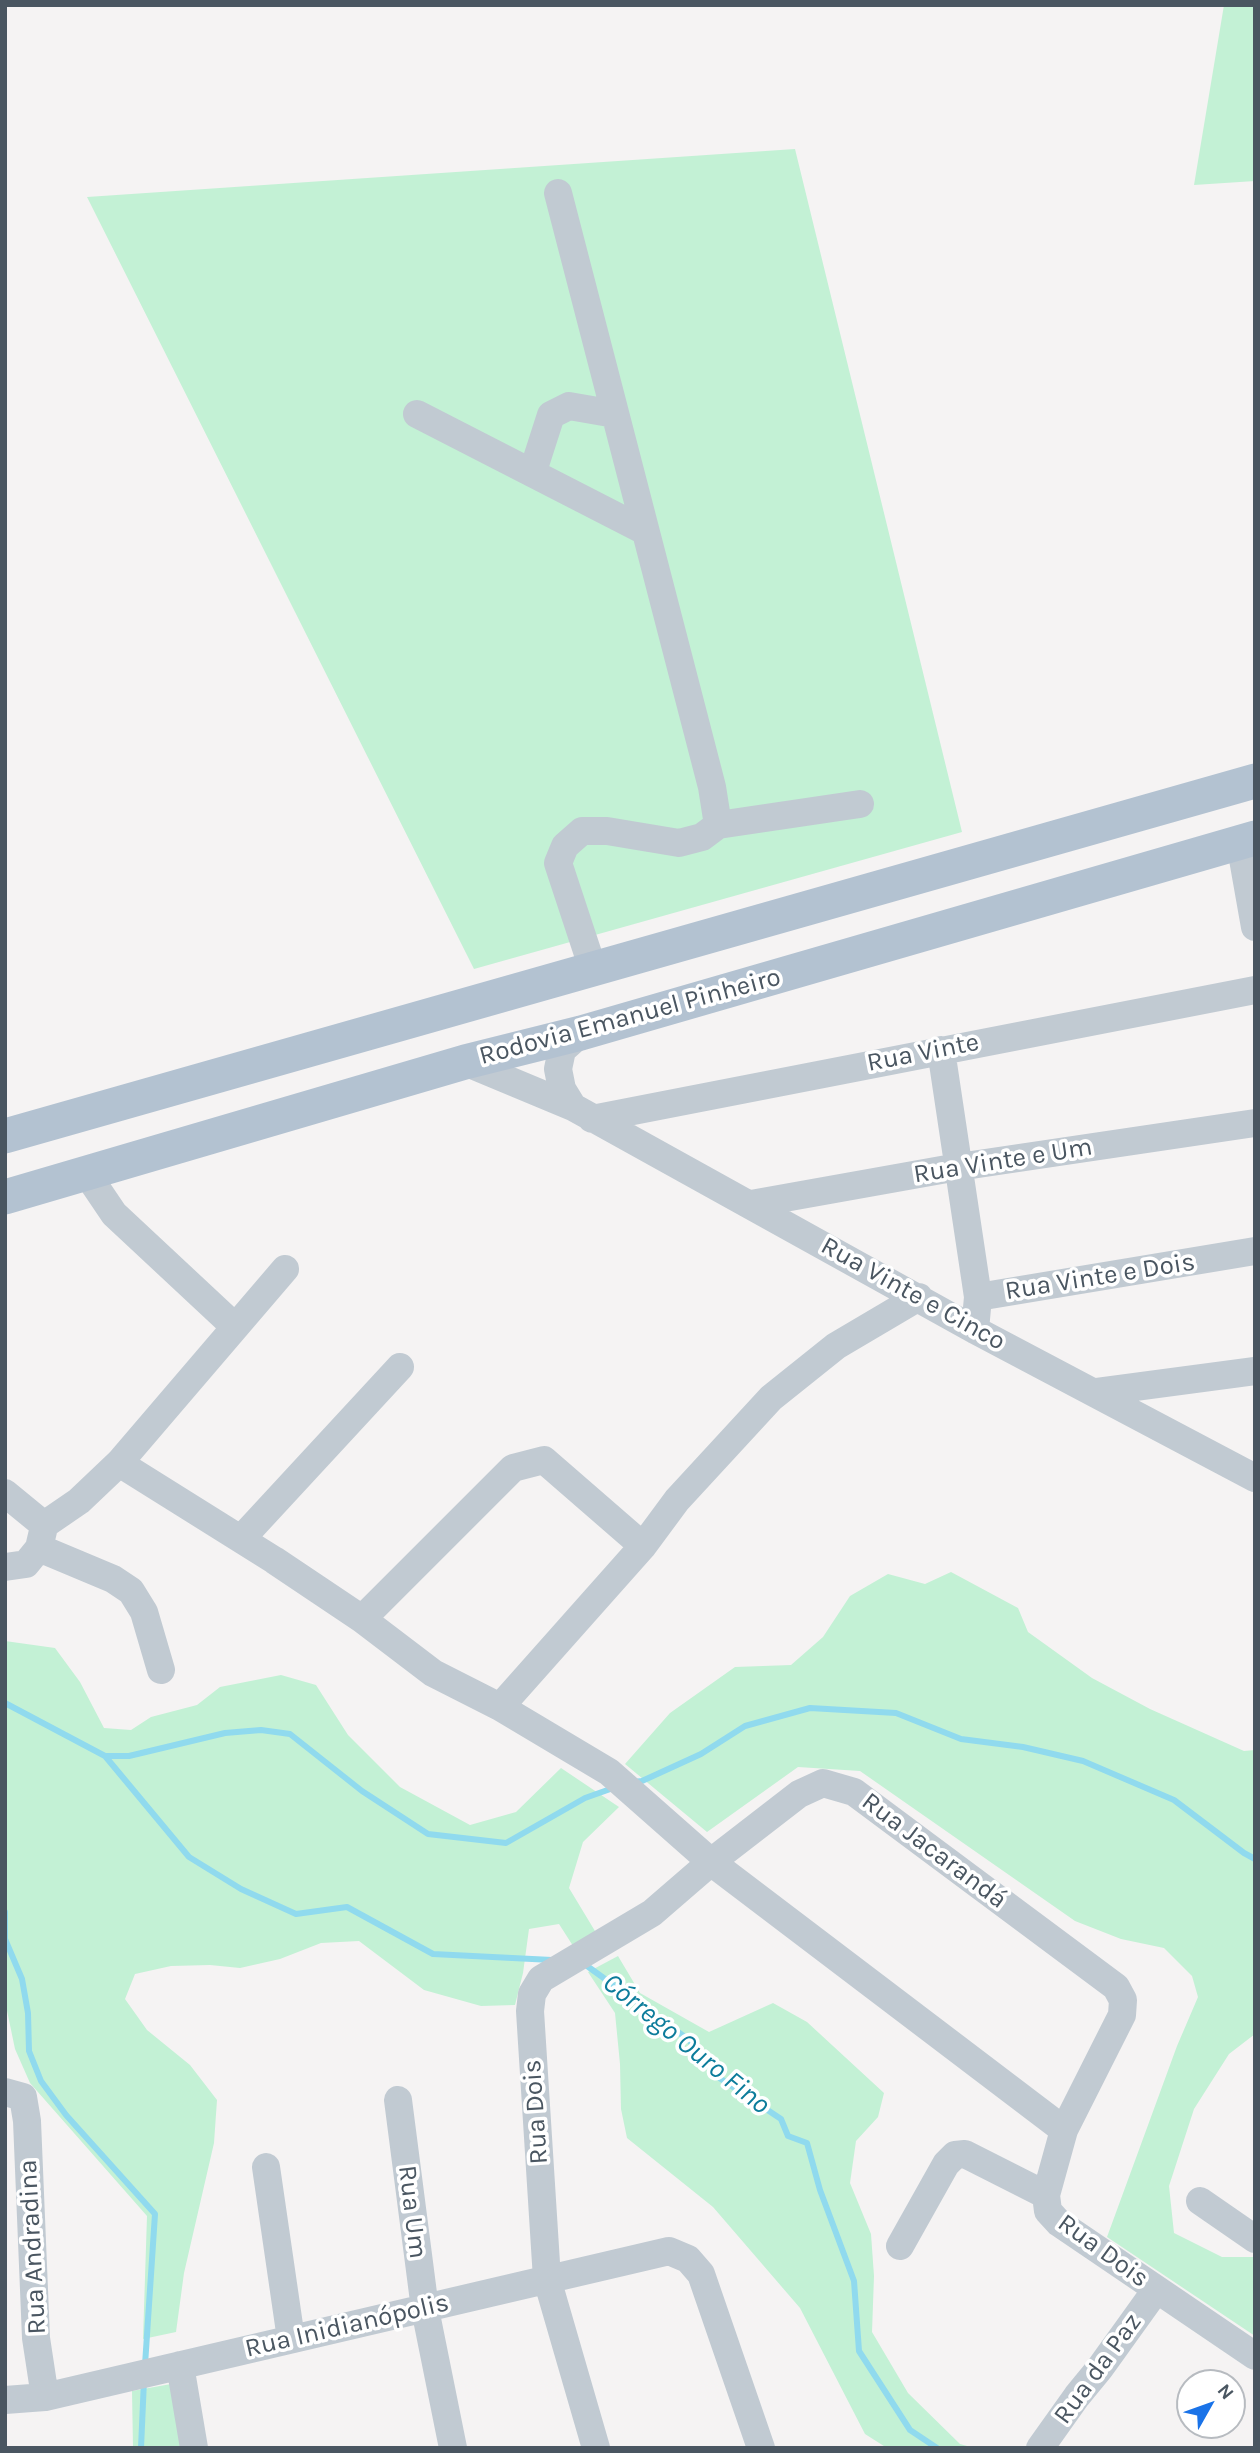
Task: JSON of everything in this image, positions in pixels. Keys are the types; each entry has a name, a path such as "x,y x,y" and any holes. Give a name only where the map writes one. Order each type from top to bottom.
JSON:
{"main road":[{"name":"Rodovia Emanuel Pinheiro","path":"5,1136 1255,781"},
{"name":"Rodovia Emanuel Pinheiro","path":"5,1197 465,1062 582,1033 1248,840"}],"street":[{"path":"558,193 712,788 718,825"},
{"path":"533,471 551,415 569,406 615,414"},
{"path":"417,414 533,471 645,531"},
{"path":"593,970 558,863 565,846 582,831 607,831 679,843 702,837 718,825 860,804"},
{"path":"1248,840 1255,927"},
{"name":"Rua Vinte","path":"582,1113 941,1050 1255,990"},
{"path":"582,1033 562,1050 558,1069 562,1088 582,1113"},
{"path":"941,1050 978,1297"},
{"name":"Rua Vinte e Cinco","path":"465,1062 582,1113 975,1330 1097,1392 1255,1478"},
{"name":"Rua Vinte e Um","path":"751,1204 958,1167 1255,1123"},
{"path":"87,1174 114,1213 234,1326"},
{"name":"Rua Vinte e Dois","path":"975,1330 978,1297 1255,1251"},
{"path":"5,1567 26,1564 42,1536 119,1463 285,1269"},
{"path":"500,1707 643,1546 677,1500 771,1398 836,1346 919,1297"},
{"path":"241,1539 400,1367"},
{"path":"1097,1392 1255,1371"},
{"path":"362,1619 513,1468 544,1460 643,1546"},
{"path":"119,1463 362,1619 433,1673 500,1707 609,1772 711,1862 1064,2130"},
{"path":"5,1493 42,1536 131,1591 144,1612 161,1670"},
{"name":"Rua Jacarandá","path":"711,1862 799,1794 823,1783 854,1792 1116,1987"},
{"name":"Rua Dois","path":"596,2448 547,2279 530,2011 532,1994 541,1979 652,1913 711,1862"},
{"name":"Rua Dois","path":"1116,1987 1123,2000 1122,2015 1064,2130 1045,2195 1048,2211 1059,2223 1255,2356"},
{"name":"Rua Andradina","path":"14,2094 26,2121 36,2338 46,2397"},
{"name":"Rua Um","path":"398,2100 425,2309 453,2448"},
{"path":"900,2246 946,2164 955,2155 965,2154 1045,2195"},
{"path":"266,2167 291,2339"},
{"path":"1200,2201 1255,2239"},
{"name":"Rua Inidianópolis","path":"5,2400 46,2397 669,2251 688,2259 701,2274 761,2448"},
{"name":"Rua da Paz","path":"1040,2448 1156,2290"},
{"path":"156,2371 194,2448"}],"green space":[{"path":"1224,5 1255,5 1255,181 1194,185"},
{"path":"795,149 962,832 474,969 87,197"},
{"path":"951,1572 1018,1608 1028,1632 1092,1678 1150,1709 1244,1751 1255,1750 1255,2034 1229,2054 1194,2109 1169,2186 1174,2233 1222,2257 1255,2257 1255,2336 1107,2237 1177,2046 1198,1997 1192,1976 1164,1948 1121,1939 1075,1921 860,1771 798,1767 707,1832 625,1764 670,1713 735,1667 791,1665 823,1637 850,1596 888,1574 925,1584"},
{"path":"5,1641 55,1648 80,1682 104,1728 131,1730 151,1717 197,1705 220,1687 281,1675 316,1685 348,1735 400,1787 470,1825 516,1812 561,1768 619,1807 583,1842 569,1888 598,1936 575,1949 559,1924 529,1929 515,2005 481,2006 424,1990 359,1941 321,1943 280,1959 240,1968 210,1965 171,1966 135,1974 125,1999 147,2030 190,2065 217,2100 214,2143 184,2273 176,2332 143,2339 147,2216 30,2083 15,2049 5,2001"},
{"path":"618,1956 640,1993 709,2032 773,2003 807,2022 884,2093 878,2117 856,2141 850,2183 871,2234 874,2276 872,2332 908,2393 960,2444 974,2448 887,2448 865,2434 800,2308 713,2207 627,2138 621,2109 615,2013 588,1972"},
{"path":"171,2384 182,2448 133,2448 132,2391"}],"waterway":[{"name":"Córrego Ouro Fino","path":"5,1703 105,1756 189,1857 241,1889 296,1914 347,1907 433,1954 552,1960"},
{"path":"633,1782 642,1781 701,1754 745,1726 810,1708 896,1713 961,1739 1023,1747 1083,1761 1174,1800 1255,1859"},
{"path":"105,1756 129,1756 225,1733 261,1730 290,1734 362,1791 428,1834 506,1843 585,1798 616,1787"},
{"path":"5,1912 5,1939 22,1979 28,2013 29,2051 41,2081 66,2115 155,2214 145,2365"},
{"name":"Córrego Ouro Fino","path":"583,1963 689,2040 718,2077 781,2119 788,2136 807,2143 820,2190 854,2281 859,2351 910,2430 937,2448"},
{"path":"141,2448 144,2380"}]}
